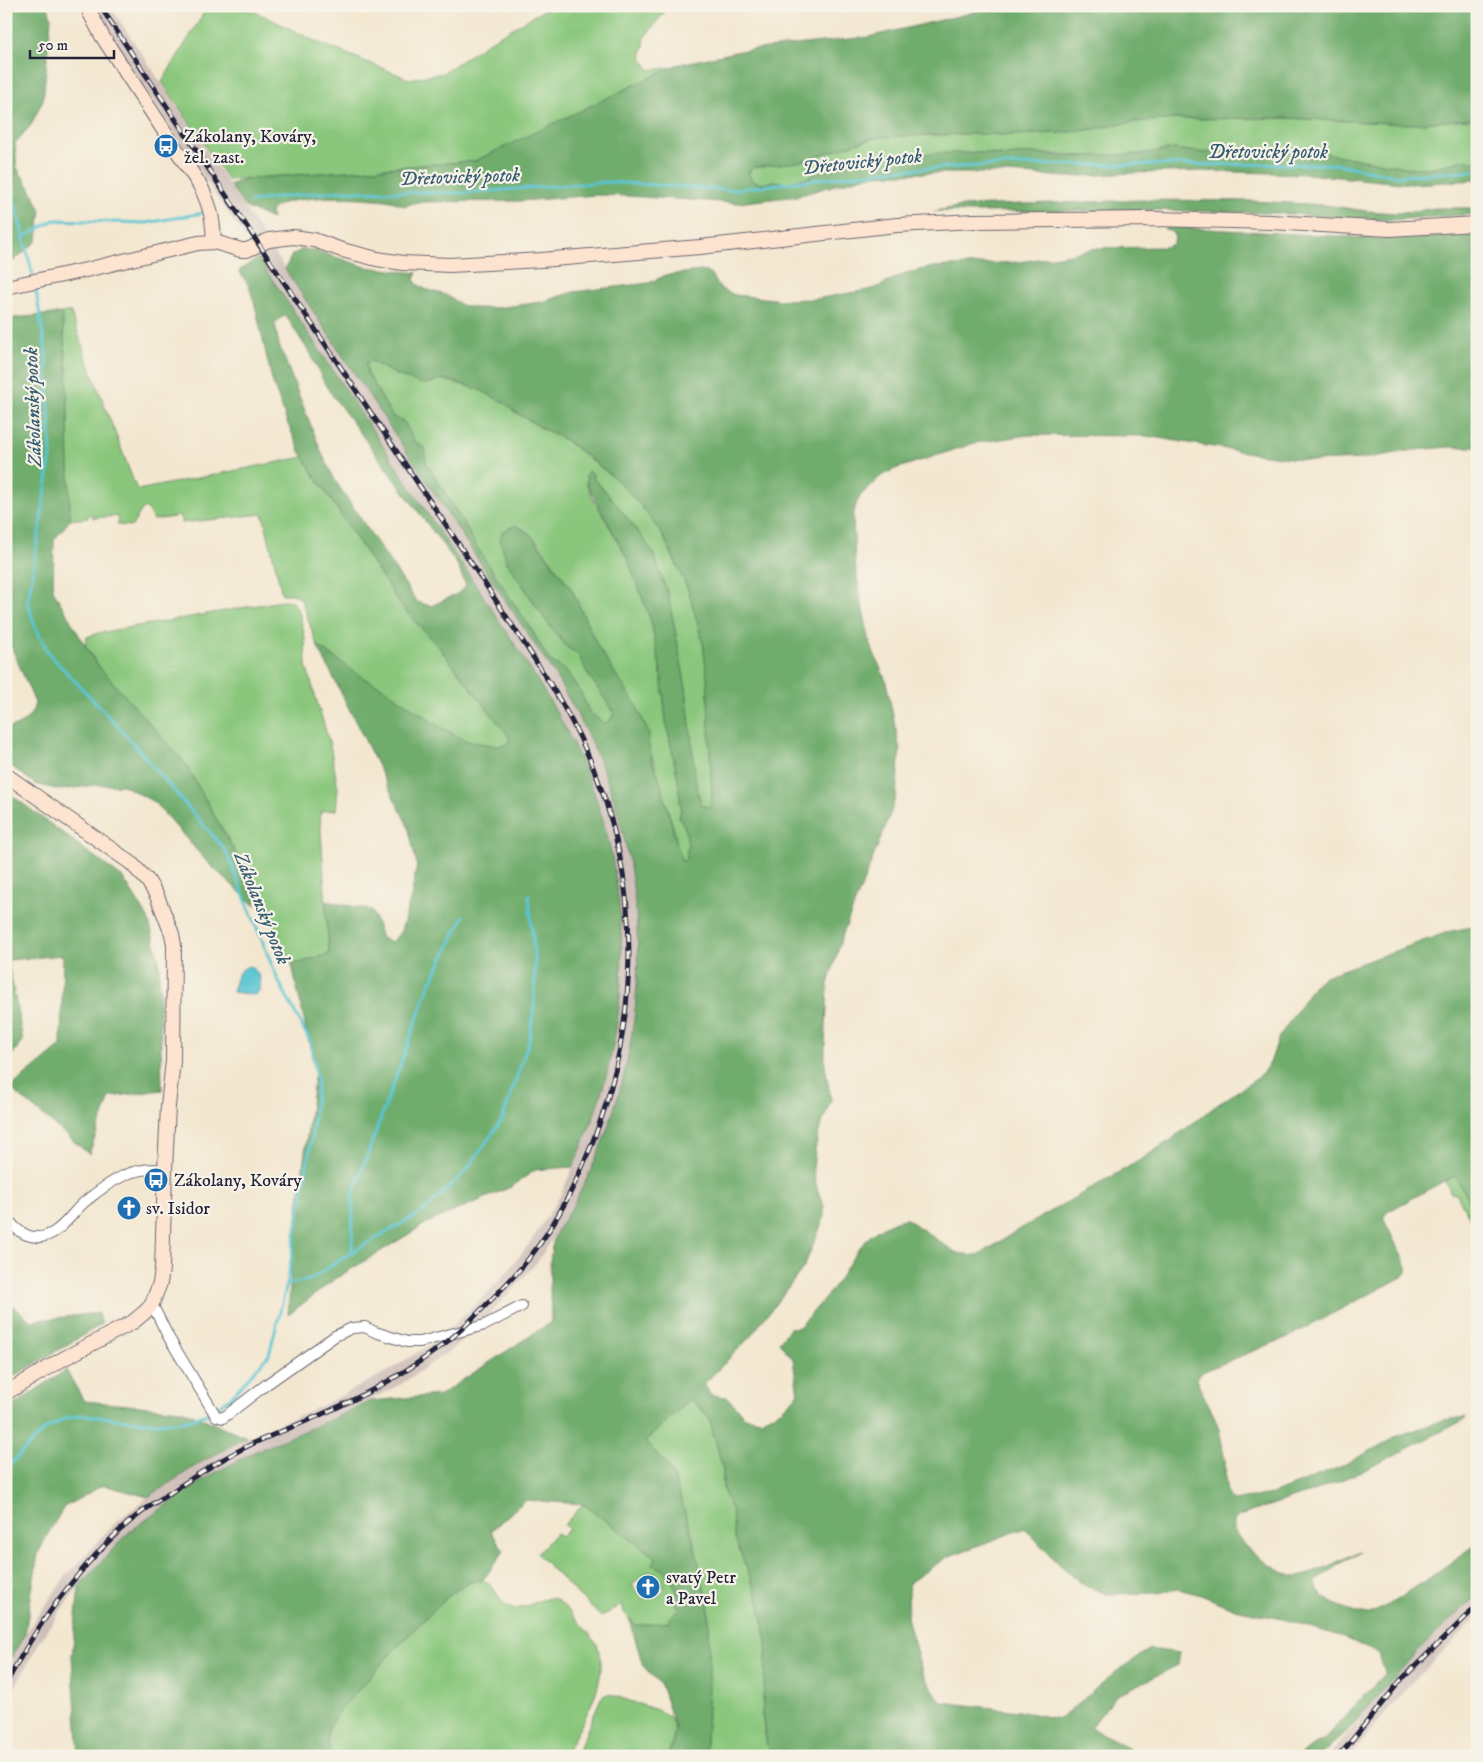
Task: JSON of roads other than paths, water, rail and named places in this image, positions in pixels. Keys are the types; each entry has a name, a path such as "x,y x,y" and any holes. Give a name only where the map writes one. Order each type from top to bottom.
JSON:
{"main road":[{"path":"88,6 102,36 201,188 213,217 214,242"},
{"path":"6,287 140,258 198,243 214,242 247,250 269,240 294,236 377,259 403,263 450,265 700,247 897,225 975,221 1154,219 1272,222 1389,229 1477,224"},
{"path":"6,775 132,863 148,881 163,911 172,934 175,963 173,1061 164,1169 162,1269 157,1294 152,1304 133,1322 61,1360 6,1393"}],"street":[{"path":"6,1215 10,1222 24,1234 31,1237 47,1236 62,1226 88,1199 122,1177 143,1169 164,1169"},
{"path":"152,1304 169,1338 206,1401 216,1416 223,1418 335,1336 352,1328 365,1326 375,1332 407,1342 420,1342 485,1325 522,1306"}],"water":[{"path":"250,966 260,979 258,992 256,995 233,992 239,972"}],"waterway":[{"name":"Dřetovický potok","path":"251,202 341,191 463,193 607,182 730,190 895,170 999,165 1337,164 1396,176 1477,171"},
{"name":"Zákolanský potok","path":"6,168 9,177"},
{"name":"Zákolanský potok","path":"12,190 33,276"},
{"name":"Dřetovický potok","path":"24,237 54,220 146,223 203,213"},
{"name":"Zákolanský potok","path":"6,1469 44,1430 64,1419 80,1415 156,1423 183,1421 205,1415 230,1398 269,1355 287,1284 312,1137 317,1080 310,1041 278,980 226,851 117,725 49,654 34,624 28,602 51,455 46,353 35,285"},
{"path":"287,1284 310,1280 352,1252 424,1211 466,1171 502,1120 529,1041 534,1008 535,963 529,896"},
{"path":"352,1252 353,1194 429,986 464,916"}],"railway":[{"path":"6,1684 29,1643 56,1603 102,1548 131,1521 150,1506 231,1455 351,1401 412,1367 458,1332 520,1269 546,1235 566,1201 583,1165 602,1115 616,1064 625,1012 629,960 627,907 619,855 606,803 587,753 570,718 539,666 474,567 100,6"},
{"path":"1339,1756 1401,1680 1477,1606"}],"place":[{"name":"Zákolany, Kováry, žel. zast.","path":"166,146"},
{"name":"Zákolany, Kováry","path":"156,1180"},
{"name":"sv. Isidor","path":"129,1208"},
{"name":"svatý Petr a Pavel","path":"648,1587"}]}
